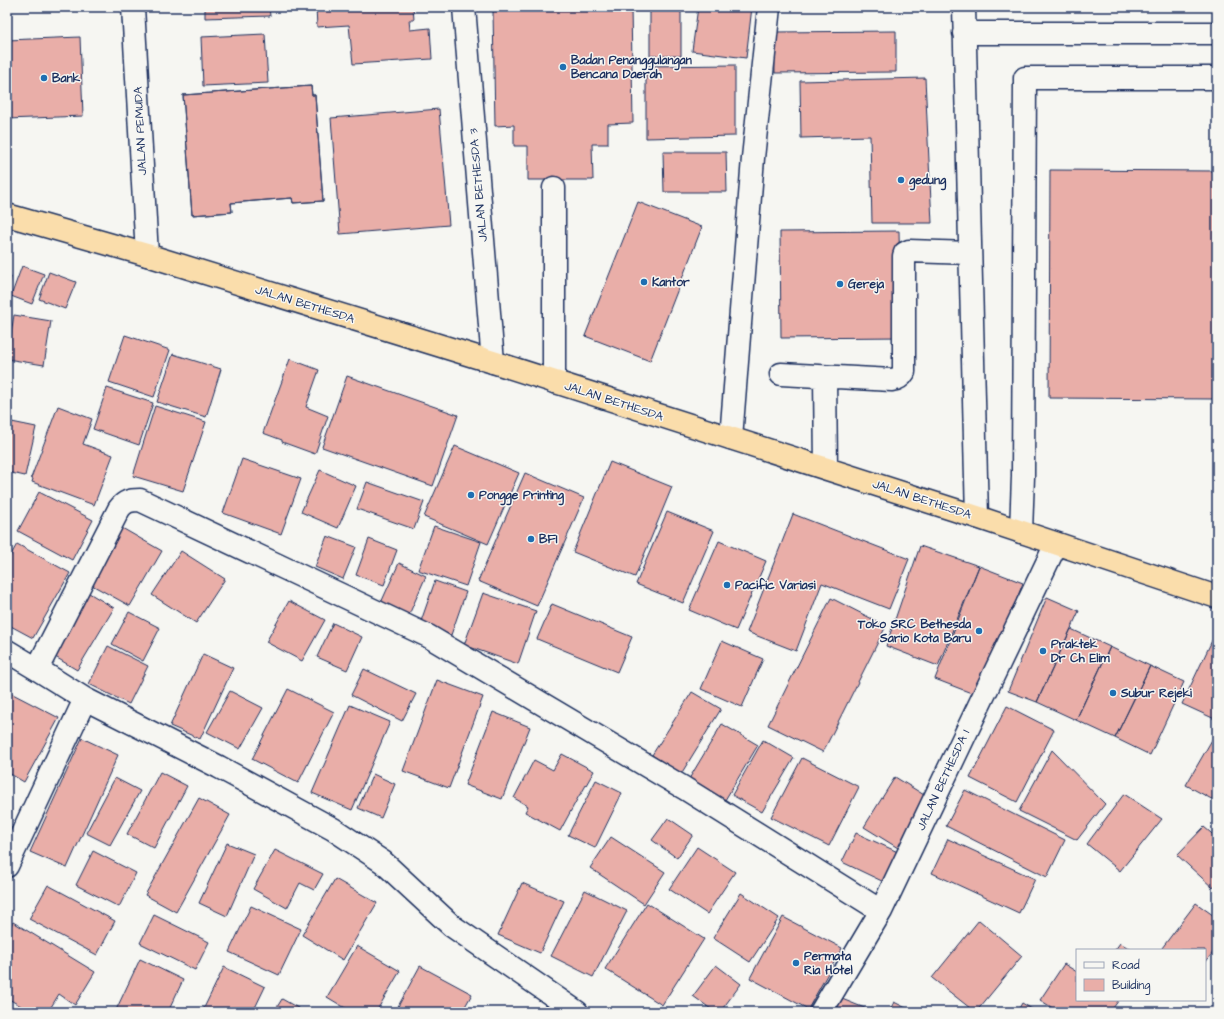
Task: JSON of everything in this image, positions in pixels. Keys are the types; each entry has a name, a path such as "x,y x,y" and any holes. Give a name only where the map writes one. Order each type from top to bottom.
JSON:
{"highway":[{"name":"JALAN BETHESDA","path":"7,215 147,255 493,362 977,516 1056,544 1217,597"}],"street":[{"name":"JALAN PEMUDA","path":"133,7 147,255"},
{"name":"JALAN BETHESDA 3","path":"464,7 493,362"},
{"path":"731,438 753,166 769,7"},
{"path":"964,7 977,516"},
{"path":"964,33 1217,33"},
{"path":"1021,532 1023,476 1025,78 1217,78"},
{"path":"554,188 554,382"},
{"path":"781,374 892,380 902,376 904,372 905,252 970,253"},
{"path":"825,376 826,468"},
{"path":"37,669 119,509 124,503 131,500 140,500 428,636 684,788 881,911"},
{"name":"JALAN BETHESDA 1","path":"821,1012 881,911 1056,544"},
{"path":"7,651 85,699 219,767 333,830 383,862 452,926 577,1012"},
{"path":"7,866 85,699"}],"building":[{"path":"205,7 269,7 270,16 205,18"},
{"path":"316,7 413,7 414,20 409,20 410,30 430,28 432,59 353,64 349,25 317,27"},
{"name":"Badan Penanggulangan Bencana Daerah","path":"512,7 606,7 606,9 631,8 633,123 608,124 608,144 592,144 593,180 528,180 528,146 514,146 514,125 495,126 493,11 512,10"},
{"path":"650,7 681,7 681,56 650,56"},
{"path":"698,7 752,7 746,58 692,51"},
{"path":"896,31 896,72 775,73 774,32"},
{"path":"265,34 268,83 203,86 201,37"},
{"name":"Bank","path":"80,37 83,116 7,119 7,40"},
{"path":"735,65 735,136 646,138 646,66"},
{"name":"gedung","path":"925,78 932,223 872,223 870,136 801,138 800,81"},
{"path":"311,86 312,95 315,95 323,201 293,203 292,198 231,203 232,212 192,215 183,95"},
{"path":"311,86 312,95 315,95 323,201 293,203 292,198 231,203 232,212 192,215 183,95"},
{"path":"439,109 449,225 340,234 331,118"},
{"path":"663,152 726,152 727,192 664,192"},
{"path":"1050,170 1217,171 1217,399 1049,398"},
{"name":"Kantor","path":"638,202 702,227 650,361 585,336"},
{"name":"Gereja","path":"899,231 901,337 781,338 780,232"},
{"path":"22,266 44,274 32,304 11,296"},
{"path":"49,272 76,282 65,309 39,299"},
{"path":"7,276 11,277 7,295"},
{"path":"14,315 51,321 44,365 7,359"},
{"path":"125,335 170,350 154,397 109,382"},
{"path":"173,354 221,369 206,417 157,402"},
{"path":"290,359 319,370 306,407 328,416 315,454 282,442 282,440 263,433"},
{"path":"347,376 458,415 433,486 322,447"},
{"path":"107,388 153,403 139,445 93,429"},
{"path":"58,406 92,419 83,444 113,455 94,505 32,482 33,479 31,478"},
{"path":"155,406 206,422 183,491 133,476"},
{"path":"7,421 36,427 25,476 7,472"},
{"name":"Pongge Printing","path":"455,446 519,473 488,544 424,517"},
{"path":"242,459 301,479 281,534 223,513"},
{"path":"610,462 672,487 635,577 573,552"},
{"path":"320,470 356,486 338,528 301,512"},
{"name":"BFI","path":"525,473 584,498 537,606 478,581"},
{"path":"367,482 424,502 414,529 357,509"},
{"path":"39,492 93,520 72,560 18,531"},
{"path":"667,512 714,531 683,603 636,584"},
{"path":"793,514 909,559 889,609 822,583 796,651 747,632"},
{"path":"434,526 481,542 466,586 418,570"},
{"path":"122,528 162,551 130,606 90,584"},
{"path":"327,536 356,547 343,579 315,567"},
{"path":"369,539 397,550 384,585 356,575"},
{"name":"Pacific Variasi","path":"719,541 766,561 736,630 689,610"},
{"path":"17,544 70,573 33,638 7,624 7,562"},
{"path":"920,546 979,566 938,666 886,646"},
{"path":"181,551 225,579 196,623 152,595"},
{"path":"399,563 426,576 408,617 380,605"},
{"name":"Toko SRC Bethesda Sario Kota Baru","path":"979,566 1023,583 979,696 935,679"},
{"path":"435,581 466,592 451,635 420,624"},
{"path":"89,593 114,608 77,670 52,655"},
{"path":"483,593 536,611 518,664 464,645"},
{"name":"Praktek Dr Ch Elim","path":"1047,597 1079,611 1037,702 1008,691"},
{"path":"831,598 886,626 823,752 768,725"},
{"path":"289,601 325,620 302,661 266,642"},
{"path":"552,604 632,637 617,672 537,639"},
{"path":"129,612 160,628 143,661 112,644"},
{"path":"333,623 362,637 347,670 317,657"},
{"path":"1071,629 1110,647 1076,720 1037,702"},
{"path":"1217,630 1217,720 1182,704"},
{"path":"722,641 763,659 742,707 701,689"},
{"path":"108,646 148,666 129,704 89,684"},
{"name":"Subur Rejeki","path":"1110,647 1150,666 1115,738 1076,720"},
{"path":"203,654 233,668 200,739 170,726"},
{"path":"1150,666 1184,682 1150,755 1115,738"},
{"path":"364,669 416,694 402,721 351,695"},
{"path":"437,680 483,697 449,788 403,771"},
{"path":"288,689 334,712 298,783 252,759"},
{"path":"7,691 59,718 24,782 7,772"},
{"path":"230,691 263,708 240,749 207,732"},
{"path":"692,692 721,709 681,774 652,755"},
{"path":"350,705 390,722 352,810 312,793"},
{"path":"1007,706 1054,730 1017,802 970,778"},
{"path":"493,712 530,727 502,799 465,785"},
{"path":"722,724 758,745 725,800 689,779"},
{"path":"82,738 118,755 67,868 30,852"},
{"path":"1213,738 1217,740 1217,802 1186,785"},
{"path":"763,740 794,758 762,812 732,795"},
{"path":"1052,750 1105,804 1077,840 1019,811"},
{"path":"562,754 594,771 560,831 525,812 528,806 514,798 534,760 553,770"},
{"path":"802,758 859,787 829,846 771,817"},
{"path":"160,772 187,786 154,848 127,834"},
{"path":"373,774 395,784 381,818 358,808"},
{"path":"895,777 929,798 898,848 864,827"},
{"path":"115,778 140,791 110,845 86,833"},
{"path":"596,780 622,793 595,848 568,835"},
{"path":"965,790 1065,840 1047,877 946,826"},
{"path":"1124,794 1162,819 1120,871 1087,844"},
{"path":"199,798 230,815 176,912 145,895"},
{"path":"668,818 693,835 677,858 652,840"},
{"path":"1204,827 1217,838 1217,883 1213,888 1177,855"},
{"path":"856,833 900,853 886,883 842,862"},
{"path":"611,837 665,872 644,904 590,868"},
{"path":"948,839 1035,879 1019,913 932,873"},
{"path":"227,843 254,854 227,916 199,903"},
{"path":"697,847 735,872 707,914 669,889"},
{"path":"275,850 323,874 314,890 300,883 287,908 253,889"},
{"path":"93,851 136,873 119,907 76,885"},
{"path":"335,879 377,903 343,960 302,935"},
{"path":"522,883 564,901 540,953 498,935"},
{"path":"48,885 115,921 97,955 29,919"},
{"path":"585,890 627,911 593,977 551,956"},
{"path":"741,893 779,918 750,962 713,938"},
{"path":"647,903 704,939 662,1005 605,969"},
{"path":"1196,903 1217,918 1217,947 1206,962 1206,949 1162,948"},
{"path":"251,906 301,929 279,975 229,952"},
{"path":"154,915 209,942 195,970 140,943"},
{"name":"Permata Ria Hotel","path":"783,917 842,948 808,1009 750,978"},
{"path":"979,920 1022,956 975,1012 932,978"},
{"path":"13,922 95,972 75,1005 59,994 48,1012 31,1012 7,998 7,931"},
{"path":"1120,943 1130,949 1116,949"},
{"path":"357,946 400,971 376,1012 352,1012 327,997"},
{"path":"140,959 183,980 168,1012 121,1012 116,1010"},
{"path":"1064,964 1076,971 1076,1001 1118,1001 1110,1012 1059,1012 1040,1000"},
{"path":"716,965 741,984 720,1012 715,1012 693,996"},
{"path":"420,966 472,994 462,1012 395,1012"},
{"path":"224,967 265,987 253,1012 202,1012"},
{"path":"837,997 867,1009 866,1012 830,1012"},
{"path":"282,999 305,1012 274,1012"},
{"path":"894,1002 914,1012 889,1012"},
{"path":"1022,1003 1037,1012 1017,1012"}],"place":[{"name":"Badan Penanggulangan Bencana Daerah","path":"563,67"},
{"name":"Bank","path":"44,78"},
{"name":"gedung","path":"901,180"},
{"name":"Kantor","path":"644,282"},
{"name":"Gereja","path":"840,284"},
{"name":"Pongge Printing","path":"471,495"},
{"name":"BFI","path":"531,539"},
{"name":"Pacific Variasi","path":"727,585"},
{"name":"Toko SRC Bethesda Sario Kota Baru","path":"979,631"},
{"name":"Praktek Dr Ch Elim","path":"1043,651"},
{"name":"Subur Rejeki","path":"1113,693"},
{"name":"Permata Ria Hotel","path":"796,963"}]}
